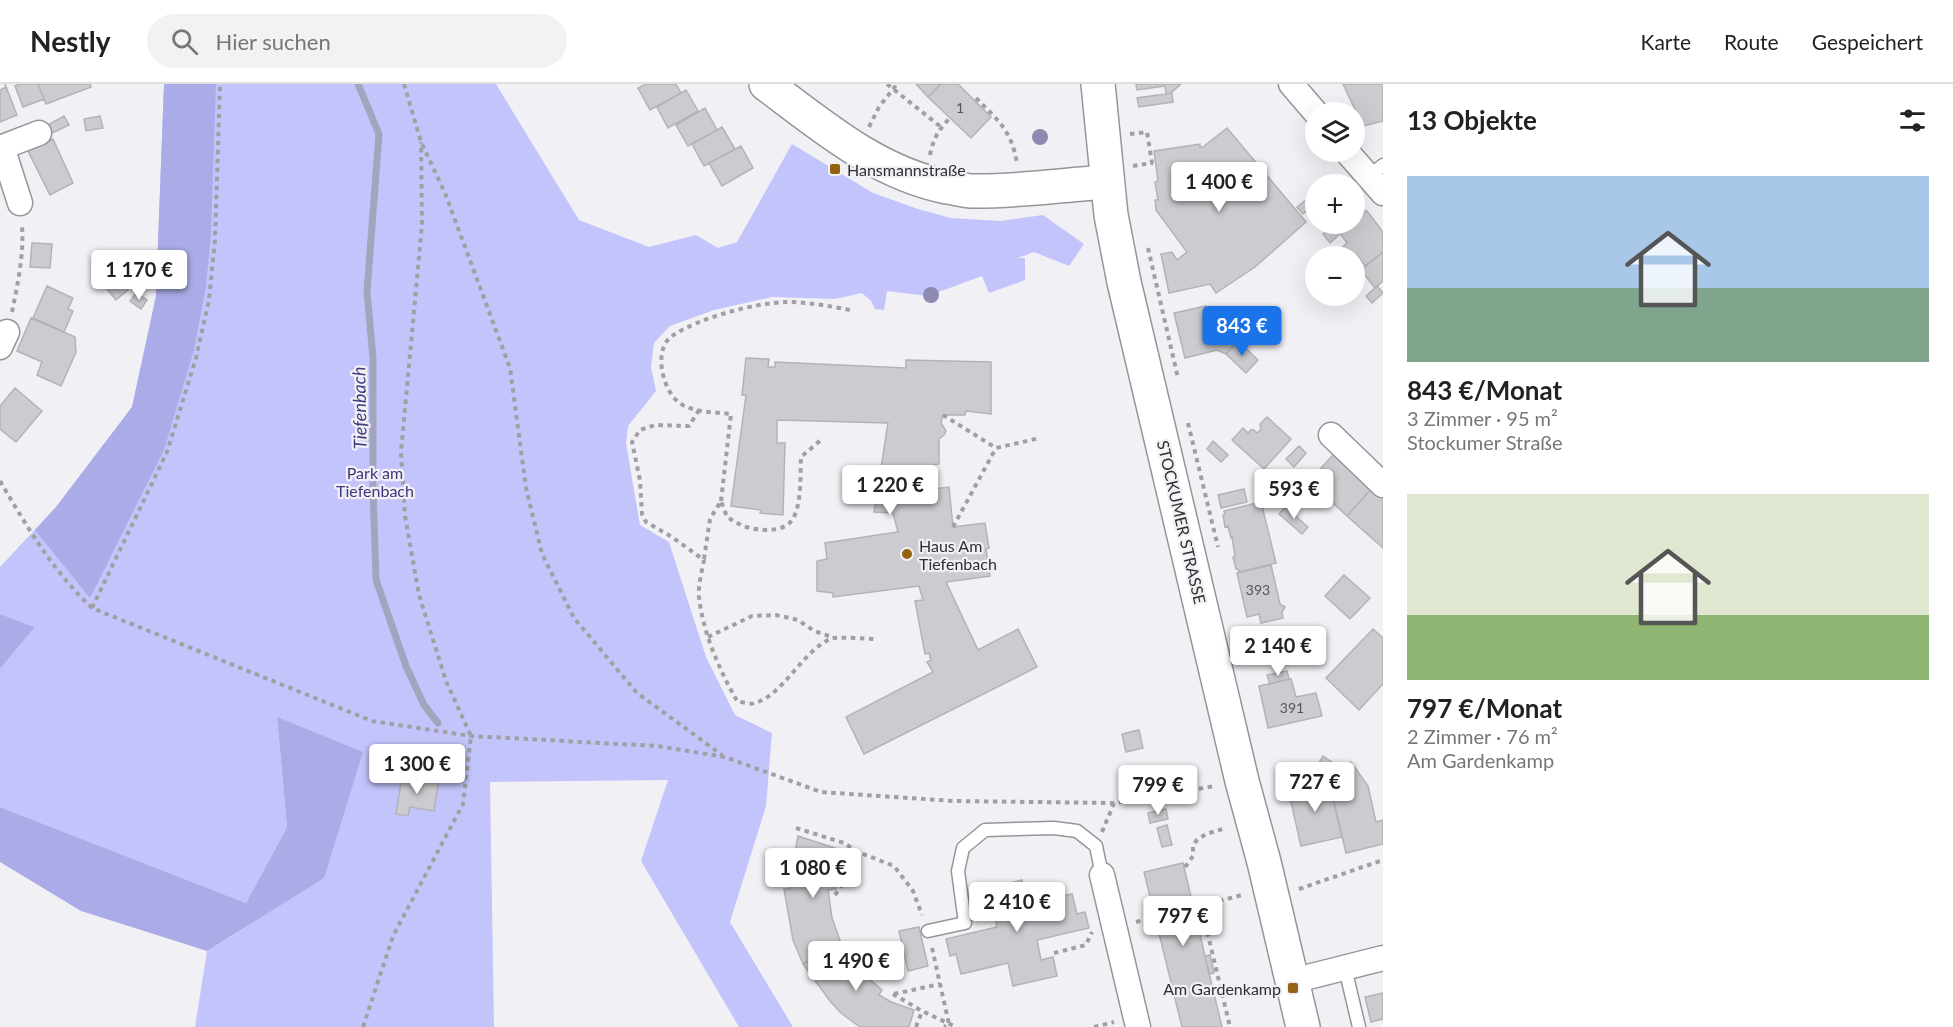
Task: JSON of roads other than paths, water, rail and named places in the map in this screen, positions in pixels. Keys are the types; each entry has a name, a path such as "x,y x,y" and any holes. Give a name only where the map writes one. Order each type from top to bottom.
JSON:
{"main road":[{"path":"766,84 860,152 895,171 925,183 968,191 1019,189 1125,174"},
{"name":"STOCKUMER STRASSE","path":"1098,84 1125,174 1111,215 1124,282 1242,781 1264,862 1303,1027"}],"street":[{"path":"1291,84 1307,102"},
{"path":"20,203 1,148 39,133"},
{"path":"1359,162 1378,178"},
{"path":"1330,435 1383,485"},
{"path":"1102,875 1138,1027"},
{"path":"1292,981 1383,958"}],"lane":[{"path":"928,931 965,923 958,871 963,848 985,830 1054,828 1077,831 1095,846 1102,875"},
{"path":"1344,968 1359,1027"}],"waterway":[{"name":"Tiefenbach","path":"358,84 379,134 367,292 373,358 376,580 406,666 424,705 438,723"}],"place":[{"name":"Hansmannstraße","path":"835,169"},
{"name":"Haus Am Tiefenbach","path":"907,554"},
{"name":"Am Gardenkamp","path":"1293,988"}],"park label":[{"name":"Park am Tiefenbach","path":"375,481"}]}
